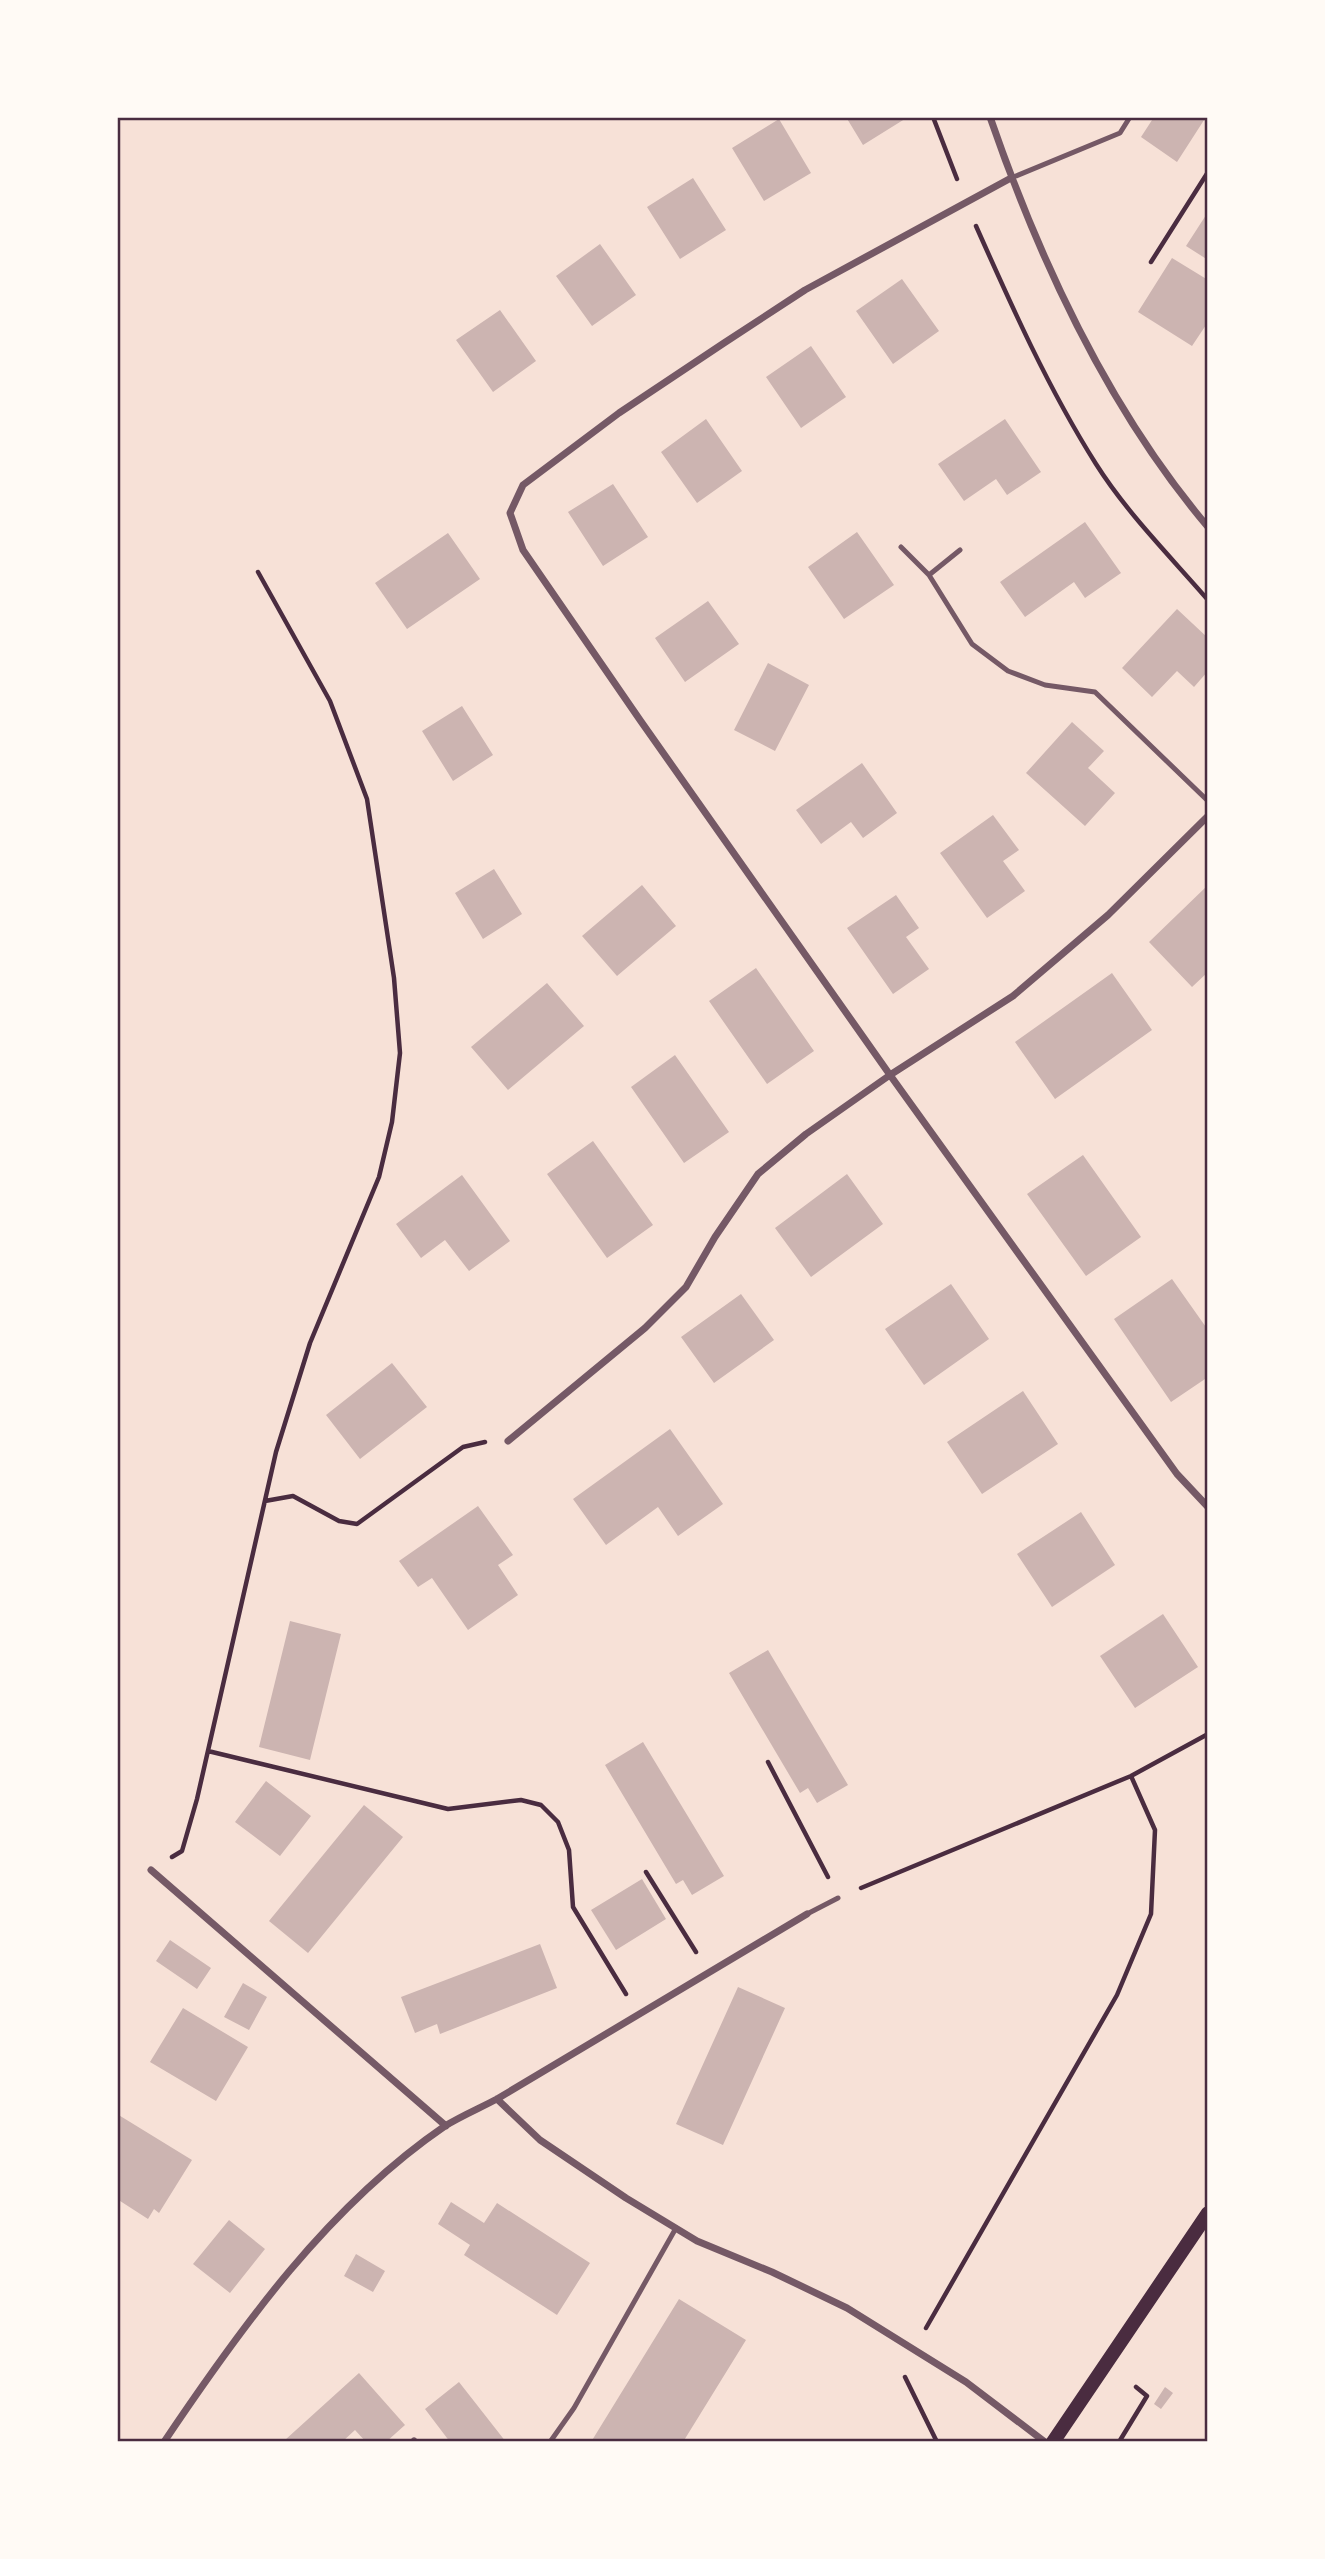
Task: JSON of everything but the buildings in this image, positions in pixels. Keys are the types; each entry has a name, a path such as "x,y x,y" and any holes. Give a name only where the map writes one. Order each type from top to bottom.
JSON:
{"main road":[{"path":"1053,2442 1208,2213"}],"street":[{"path":"990,117 1011,178 1071,315 1109,385 1149,449 1208,527"},
{"path":"1011,178 805,290 619,413 523,485 510,513 523,550 890,1075 1177,1474 1208,1507"},
{"path":"508,1441 645,1328 686,1287 715,1237 758,1174 806,1134 890,1075 1013,996 1108,915 1208,816"},
{"path":"151,1870 446,2126"},
{"path":"164,2442 203,2383 279,2282 332,2224 446,2126 497,2099 637,2013 807,1914"},
{"path":"497,2099 540,2140 697,2242 772,2272 847,2308 966,2382 1045,2442"}],"lane":[{"path":"1011,178 1120,133 1130,117"},
{"path":"901,547 929,575 972,644 1008,671 1045,685 1095,692 1208,802"},
{"path":"929,575 960,550"},
{"path":"807,1914 838,1898"},
{"path":"551,2442 574,2408 676,2228"}],"path":[{"path":"933,117 965,202 1049,385 1097,466 1208,600"},
{"path":"1151,261 1208,172"},
{"path":"151,1870 182,1851 208,1751 264,1502 310,1343 379,1177 392,1122 400,1053 394,978 367,799 330,701 258,572"},
{"path":"264,1502 293,1496 339,1521 357,1524 463,1447 472,1443 508,1441"},
{"path":"768,1762 838,1898 1132,1776 1208,1734"},
{"path":"208,1751 448,1809 485,1807 520,1800 541,1805 558,1822 569,1850 573,1907 637,2013"},
{"path":"937,2442 904,2374 914,2349 1117,1995 1151,1914 1155,1830 1132,1776"},
{"path":"646,1872 708,1971"},
{"path":"1119,2442 1147,2396 1136,2387"}]}
